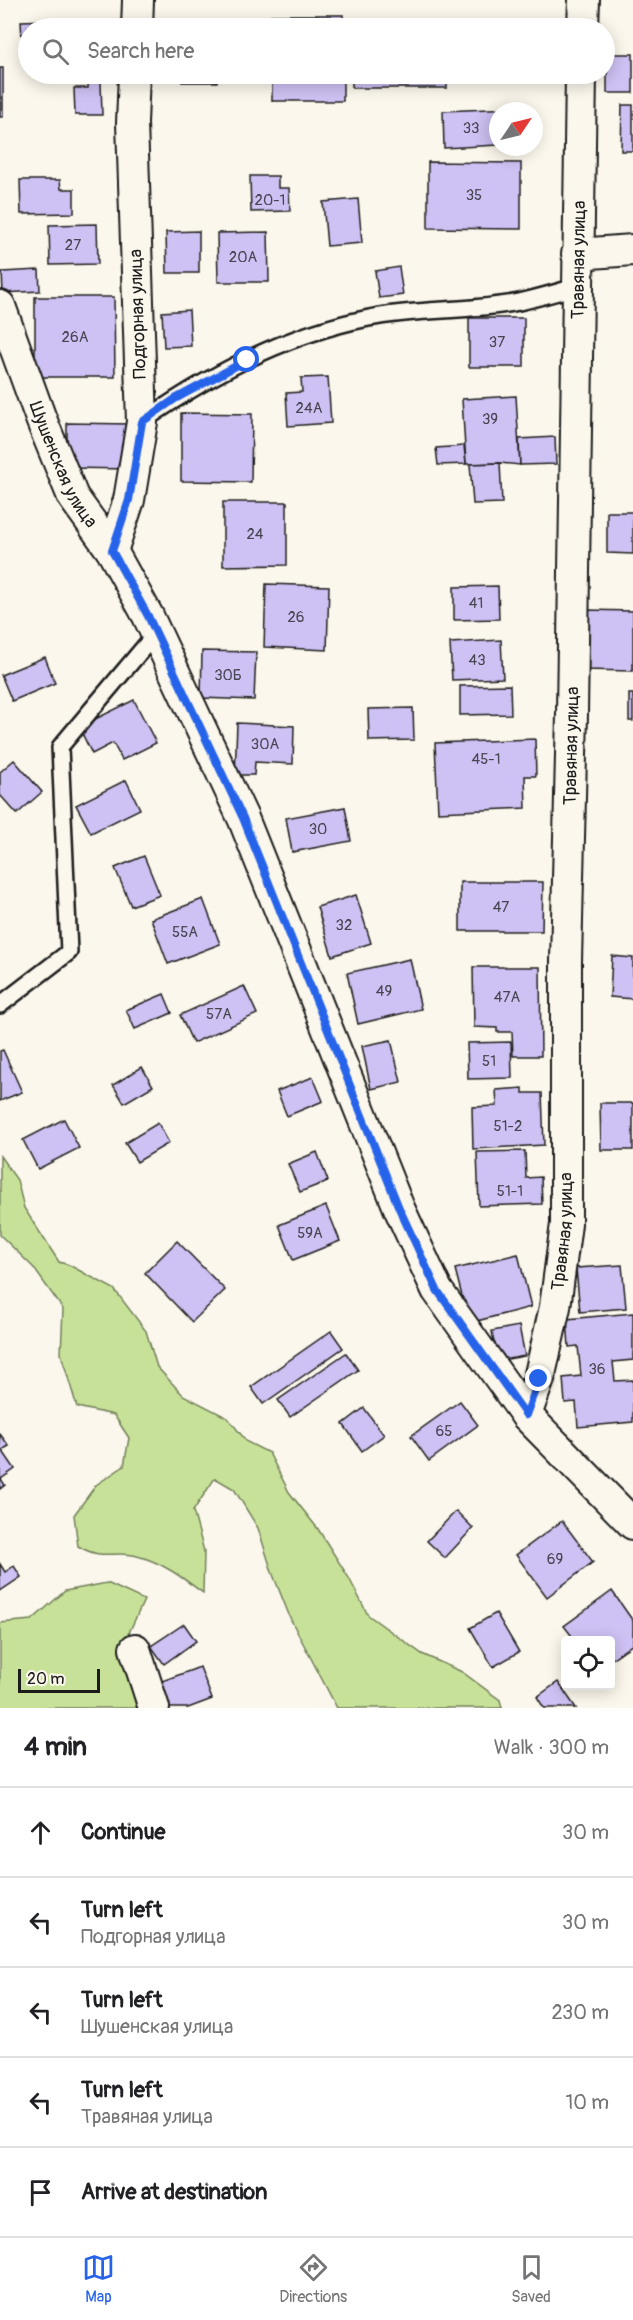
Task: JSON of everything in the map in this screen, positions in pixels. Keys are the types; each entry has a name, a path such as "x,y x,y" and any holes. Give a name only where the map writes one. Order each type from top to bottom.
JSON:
{"street":[{"path":"137,18 138,0"},
{"path":"583,18 584,0"},
{"name":"Подгорная улица","path":"112,551 129,500 142,422 132,123 134,84"},
{"name":"Травяная улица","path":"526,1415 539,1379 555,1307 566,1224 566,961 572,726 576,286 581,84"},
{"path":"577,254 633,250"},
{"name":"Шушенская улица","path":"0,306 41,419 73,497 112,551 156,633 243,818 399,1208 437,1290 526,1415 633,1524"},
{"path":"135,1649 154,1708"}],"lane":[{"path":"142,422 202,384 297,337 370,317 518,302 576,286"},
{"path":"0,1005 69,952 60,747 156,633"}],"green space":[{"path":"0,1156 17,1180 24,1208 59,1262 114,1289 146,1331 157,1367 183,1395 228,1418 247,1442 269,1453 289,1492 318,1529 349,1578 368,1615 422,1654 462,1672 500,1700 502,1708 337,1708 291,1620 258,1528 234,1489 215,1478 193,1511 204,1551 203,1593 155,1562 129,1554 95,1553 78,1546 74,1515 96,1485 124,1466 129,1438 114,1415 77,1407 61,1354 63,1309 33,1267 0,1235"},
{"path":"107,1583 144,1600 122,1648 139,1708 0,1708 0,1623 32,1620 65,1591"}],"building":[{"path":"271,15 343,15 343,18 271,18"},
{"path":"615,54 633,54 633,93 607,93 607,84 615,84"},
{"path":"0,68 3,68 3,117 0,117"},
{"path":"88,84 101,84 102,115 75,115 74,88 88,88"},
{"path":"272,84 343,84 343,101 272,101"},
{"path":"352,84 447,84 447,88 352,88"},
{"path":"622,105 633,105 633,151 621,151"},
{"path":"489,109 489,146 444,148 443,111"},
{"path":"428,162 521,163 521,229 428,228"},
{"path":"250,176 278,176 278,188 289,188 290,211 251,212"},
{"path":"20,180 60,180 61,189 74,189 74,213 21,214"},
{"path":"358,199 362,243 327,246 323,202"},
{"path":"97,224 98,264 50,265 49,225"},
{"path":"199,231 199,273 167,273 166,232"},
{"path":"268,232 269,282 218,282 217,233"},
{"path":"399,267 403,295 379,298 375,271"},
{"path":"39,270 40,291 3,293 2,272"},
{"path":"35,297 114,297 115,377 35,377"},
{"path":"189,310 191,346 164,347 162,312"},
{"path":"469,318 524,318 524,367 469,367"},
{"path":"328,377 331,423 288,426 286,393 302,392 301,378"},
{"path":"516,396 520,465 466,464 462,399"},
{"path":"181,413 252,414 251,482 181,481"},
{"path":"67,423 130,424 130,469 67,468"},
{"path":"555,437 556,464 520,465 519,439"},
{"path":"464,446 466,464 438,465 436,448"},
{"path":"500,463 502,503 473,504 470,464"},
{"path":"223,502 287,502 287,565 223,566"},
{"path":"607,512 633,512 633,554 607,553"},
{"path":"266,584 329,586 327,650 264,647"},
{"path":"498,586 499,619 454,620 454,587"},
{"path":"585,610 633,611 633,671 584,670"},
{"path":"501,640 503,678 452,680 450,643"},
{"path":"202,651 256,652 254,700 201,698"},
{"path":"45,657 55,683 12,701 1,675"},
{"path":"510,685 511,714 460,715 460,686"},
{"path":"629,694 633,694 633,721 629,721"},
{"path":"134,700 156,743 122,760 113,743 92,754 79,727"},
{"path":"413,708 414,740 369,741 368,709"},
{"path":"237,723 294,726 293,764 255,762 254,775 235,775"},
{"path":"535,739 536,776 525,776 526,808 438,812 435,743"},
{"path":"14,760 42,792 17,814 0,795 0,772"},
{"path":"126,780 140,809 91,833 76,805"},
{"path":"345,807 351,841 292,852 286,818"},
{"path":"144,856 160,895 131,906 115,868"},
{"path":"460,882 543,882 542,931 460,931"},
{"path":"356,895 371,943 332,956 317,907"},
{"path":"203,899 220,944 168,964 151,919"},
{"path":"612,956 633,958 633,999 610,997"},
{"path":"410,959 421,1009 358,1024 347,973"},
{"path":"473,967 540,967 541,1056 513,1056 512,1032 497,1032 497,1028 474,1027"},
{"path":"244,986 257,1014 193,1043 180,1015"},
{"path":"164,994 172,1013 135,1029 126,1010"},
{"path":"391,1040 401,1082 371,1089 362,1046"},
{"path":"511,1042 512,1078 468,1079 467,1043"},
{"path":"3,1050 22,1092 0,1101 0,1051"},
{"path":"142,1067 153,1086 124,1103 113,1085"},
{"path":"313,1077 323,1101 287,1116 277,1091"},
{"path":"523,1088 523,1093 542,1093 544,1145 473,1149 472,1107 497,1106 496,1090"},
{"path":"600,1103 633,1103 633,1150 601,1150"},
{"path":"64,1119 79,1148 38,1169 23,1140"},
{"path":"158,1123 169,1143 137,1162 125,1143"},
{"path":"525,1151 526,1178 541,1177 542,1204 479,1206 477,1152"},
{"path":"317,1152 328,1181 300,1192 288,1164"},
{"path":"326,1206 340,1241 293,1260 279,1225"},
{"path":"177,1241 225,1290 192,1322 145,1273"},
{"path":"518,1254 531,1307 469,1323 455,1269"},
{"path":"622,1265 626,1308 580,1312 576,1268"},
{"path":"633,1313 633,1360 613,1362 615,1381 633,1380 633,1422 578,1427 576,1402 565,1403 563,1378 581,1376 578,1346 569,1347 567,1319"},
{"path":"519,1326 525,1356 497,1361 492,1331"},
{"path":"331,1331 343,1348 263,1404 251,1387"},
{"path":"346,1353 358,1370 290,1417 278,1400"},
{"path":"460,1401 478,1425 429,1461 411,1436"},
{"path":"364,1408 384,1435 362,1451 343,1424"},
{"path":"0,1434 9,1446 2,1450 15,1469 1,1479 5,1485 0,1489"},
{"path":"456,1511 473,1528 445,1558 427,1541"},
{"path":"562,1521 593,1562 547,1597 516,1555"},
{"path":"0,1564 5,1572 14,1566 21,1577 0,1591"},
{"path":"612,1591 633,1621 633,1644 615,1657 615,1636 572,1636 564,1626"},
{"path":"496,1613 519,1652 493,1667 470,1628"},
{"path":"184,1624 196,1641 164,1664 151,1646"},
{"path":"200,1667 212,1699 188,1708 167,1708 157,1683"},
{"path":"558,1682 561,1690 564,1690 576,1708 544,1708 537,1697"}],"route":[{"path":"247,360 175,399 142,422 129,500 112,551 148,616 243,818 399,1208 437,1290 526,1415 539,1379"}]}
